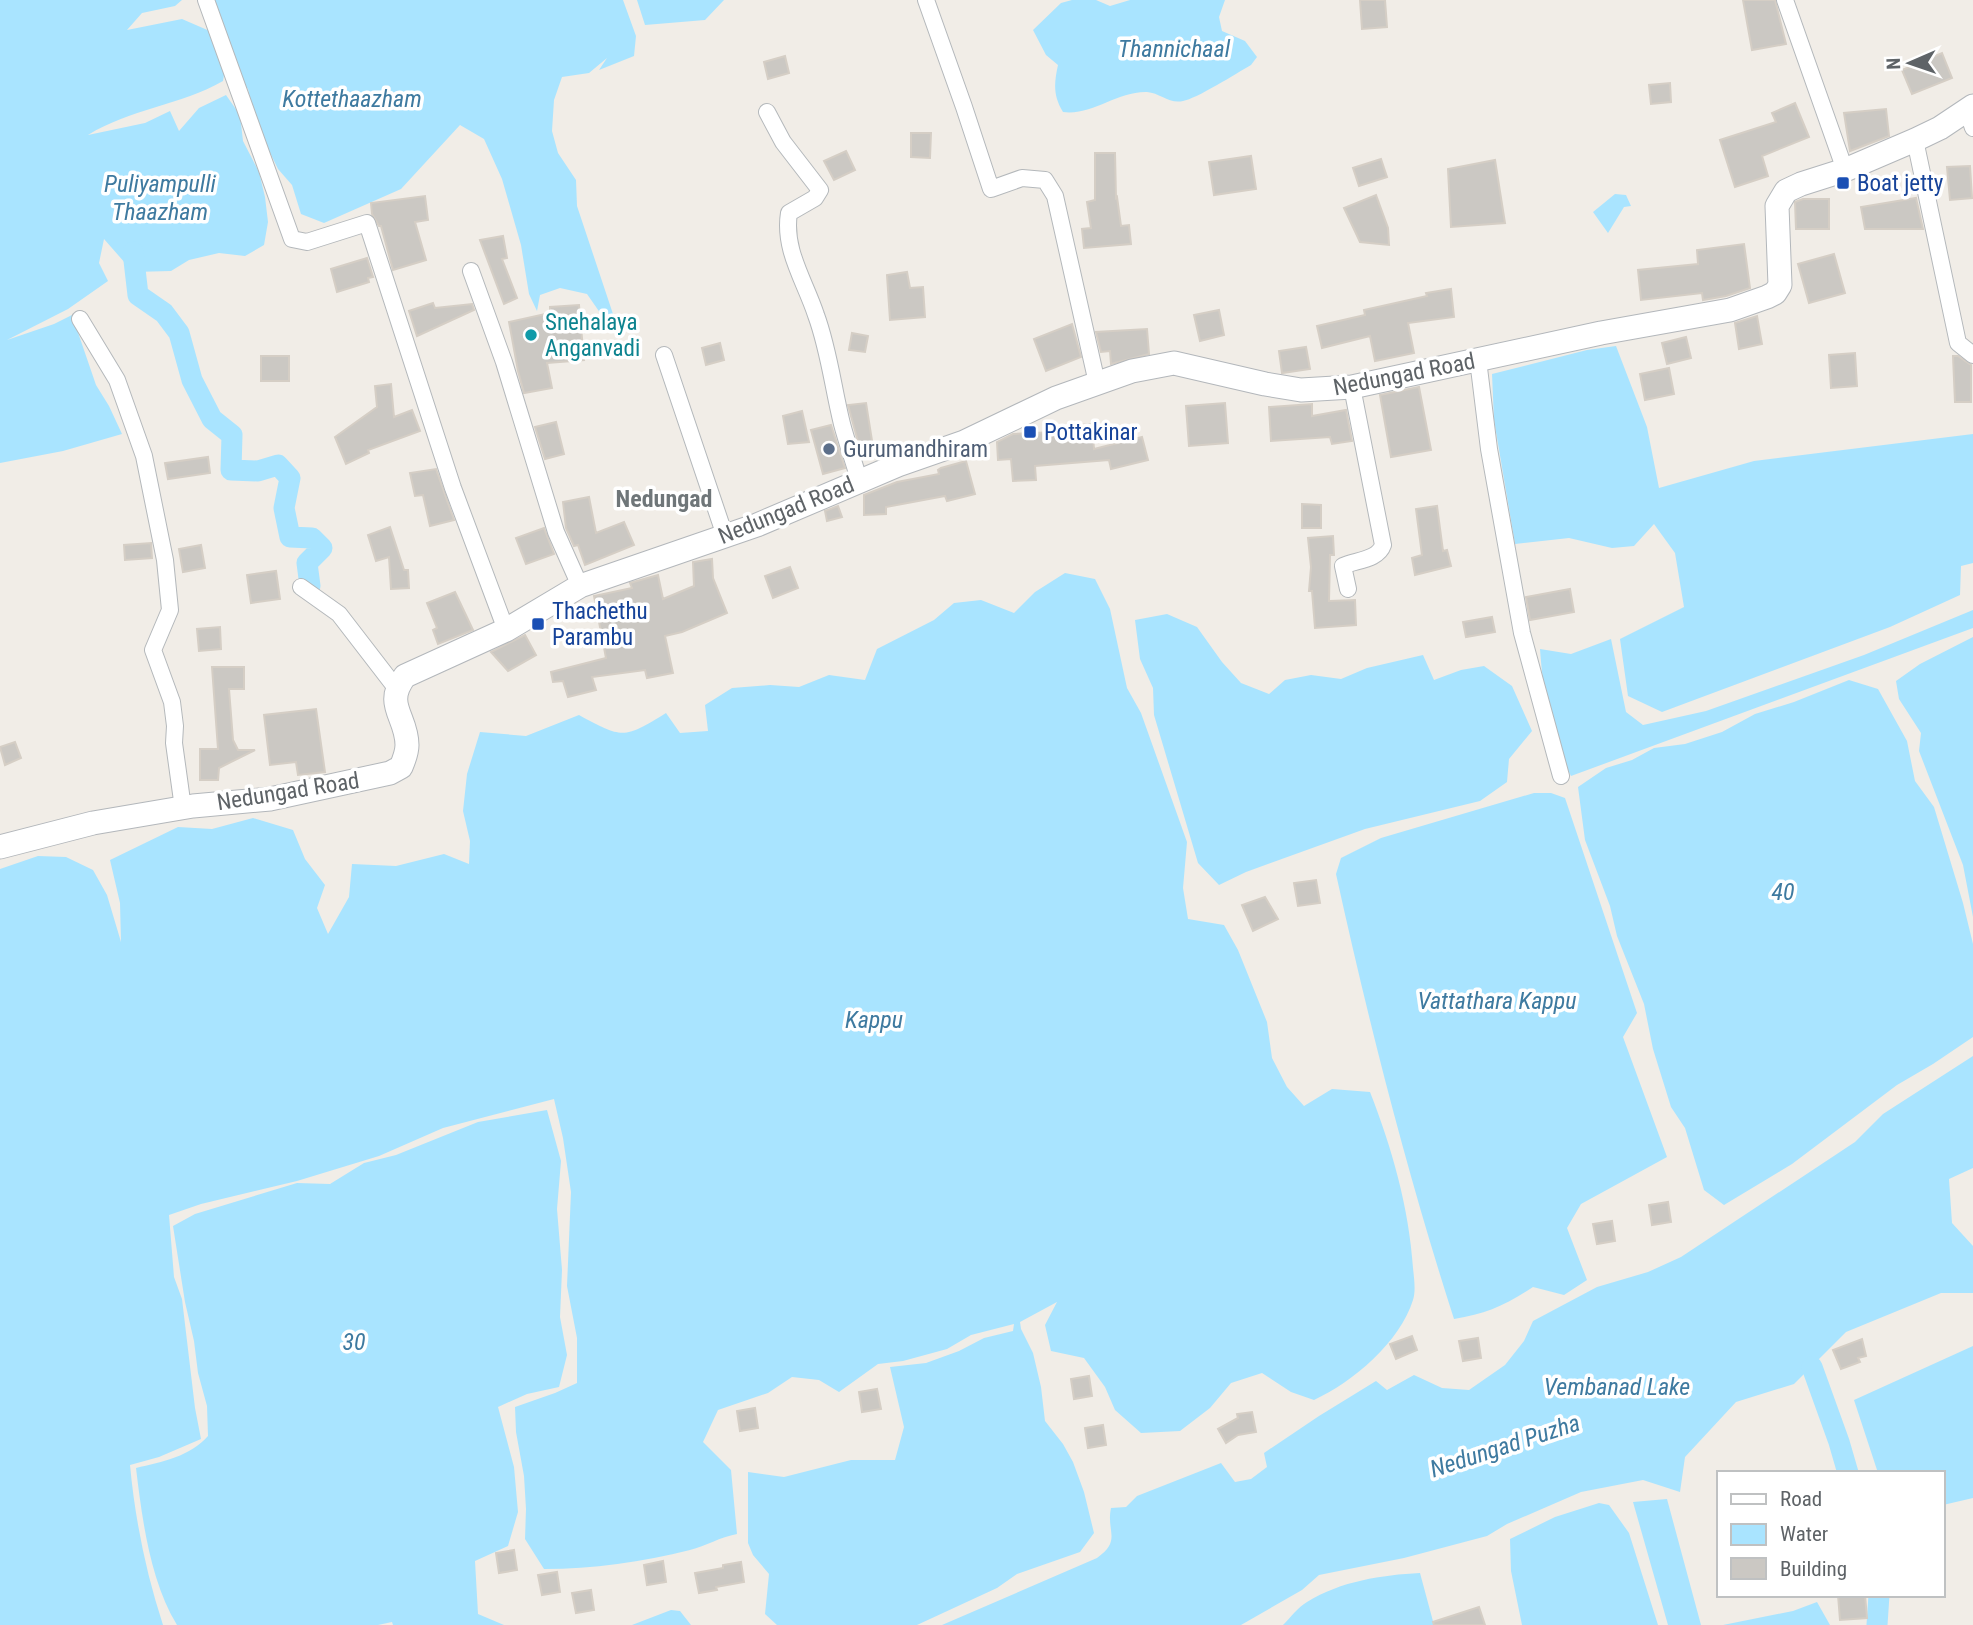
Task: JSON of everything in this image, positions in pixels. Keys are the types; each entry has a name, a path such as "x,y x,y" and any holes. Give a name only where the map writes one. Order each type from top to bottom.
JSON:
{"main road":[{"name":"Nedungad Road","path":"0,847 93,823 183,807 270,799 390,773 401,767 407,742 395,701 396,688 405,676 506,630 580,586 757,524 859,480 964,442 1056,398 1132,371 1174,363 1301,390 1352,387 1601,332 1730,310 1768,298 1780,285 1777,206 1786,191 1845,170 1971,115"}],"street":[{"path":"206,0 292,239 307,242 367,223 453,488 506,630"},
{"path":"926,0 976,140 990,189 1022,178 1045,180 1055,196 1097,383"},
{"path":"1785,0 1845,170"},
{"path":"767,112 783,142 820,190 815,198 789,213 786,227 790,252 816,315 859,480"},
{"path":"1915,140 1958,343 1973,355"},
{"path":"471,271 504,362 556,532 580,586"},
{"path":"80,319 117,380 144,456 165,560 170,610 153,650 172,702 174,743 183,807"},
{"path":"664,355 724,536"},
{"path":"1478,360 1489,449 1522,633 1562,776"},
{"path":"1348,589 1343,566 1376,555 1382,551 1383,545 1352,387"},
{"path":"302,587 339,614 396,688"}],"water":[{"name":"Puliyampulli Thaazham","path":"0,0 182,0 175,6 142,13 127,30 182,19 212,32 226,63 223,81 190,96 121,119 88,135 145,123 170,111 179,131 199,108 226,95 240,115 243,141 259,172 268,222 264,245 245,256 219,253 189,260 171,271 133,272 104,239 99,263 108,281 68,309 7,340 72,315 96,385 122,434 63,451 0,463"},
{"name":"Kottethaazham","path":"207,0 623,0 636,36 634,56 599,70 607,58 589,73 562,77 554,100 552,131 558,153 576,180 577,206 613,314 603,317 587,294 560,288 540,295 537,311 529,294 521,245 502,179 484,139 460,125 401,189 324,223 301,214 292,185 278,169 256,124 248,89 235,73"},
{"path":"637,0 724,0 705,20 645,25"},
{"name":"Thannichaal","path":"1096,0 1110,6 1130,0 1225,0 1219,17 1222,31 1245,41 1257,57 1251,65 1207,91 1183,101 1173,101 1147,92 1136,93 1084,110 1063,112 1055,89 1058,65 1046,55 1033,30 1061,3"},
{"path":"1615,194 1626,195 1631,206 1624,207 1608,233 1593,212"},
{"path":"1616,346 1647,427 1659,488 1754,461 1973,434 1973,563 1961,566 1960,595 1890,627 1662,712 1628,696 1620,639 1684,607 1675,553 1654,524 1634,546 1612,548 1569,538 1515,544 1494,420 1492,374 1587,350"},
{"name":"Kappu","path":"1065,573 1095,579 1110,609 1127,688 1141,713 1187,842 1183,888 1188,919 1224,925 1238,950 1267,1022 1272,1058 1287,1087 1304,1106 1332,1089 1370,1092 1392,1156 1403,1201 1415,1289 1407,1316 1398,1331 1373,1359 1344,1383 1314,1400 1291,1392 1262,1373 1231,1383 1210,1408 1180,1431 1141,1433 1115,1410 1105,1387 1084,1358 1051,1351 1045,1325 1057,1302 1020,1322 1033,1353 1045,1421 1073,1462 1094,1533 1080,1552 1017,1574 997,1588 917,1625 777,1625 765,1614 769,1574 753,1555 748,1543 748,1472 784,1477 851,1460 895,1460 904,1427 890,1367 926,1363 984,1338 1013,1331 1014,1324 971,1335 947,1349 903,1361 878,1364 839,1392 819,1380 792,1377 768,1393 718,1410 703,1442 731,1470 737,1534 654,1558 599,1566 544,1569 525,1539 524,1476 516,1432 515,1407 577,1383 577,1338 567,1286 571,1192 554,1099 443,1128 379,1156 297,1181 201,1204 169,1215 174,1277 182,1299 201,1439 159,1457 130,1465 142,1546 163,1625 0,1625 0,869 38,856 66,857 93,870 107,895 121,942 120,903 110,860 178,827 212,829 253,818 293,830 305,859 325,885 317,908 328,934 349,897 352,864 396,866 444,854 469,864 470,841 463,811 467,774 480,732 526,736 579,715 605,728 623,733 641,728 666,713 680,733 708,731 705,705 732,688 770,685 799,687 829,675 865,680 877,649 934,620 954,603 981,600 1014,613 1035,592"},
{"path":"1973,610 1973,628 1571,776 1553,731 1540,649 1571,654 1611,639 1626,712 1643,725 1706,711 1864,655"},
{"path":"1167,614 1197,627 1241,683 1269,694 1285,680 1311,675 1341,679 1367,668 1423,655 1434,680 1461,670 1484,666 1512,686 1532,731 1509,759 1507,782 1480,801 1365,829 1246,872 1219,885 1198,863 1154,715 1153,688 1140,659 1135,620"},
{"path":"1973,637 1973,917 1963,865 1919,751 1921,733 1899,699 1896,681 1920,664"},
{"name":"40","path":"1849,680 1878,689 1907,741 1915,781 1934,807 1973,944 1973,1037 1897,1085 1792,1164 1724,1205 1704,1190 1685,1128 1671,1107 1653,1049 1644,1004 1617,936 1610,906 1585,840 1578,787 1606,768 1632,760 1654,748 1685,744 1722,732 1755,714"},
{"name":"Vattathara Kappu","path":"1534,793 1551,793 1565,798 1637,1013 1623,1037 1667,1157 1581,1204 1567,1228 1587,1280 1564,1295 1533,1287 1495,1308 1454,1319 1390,1098 1336,874 1341,858 1381,838"},
{"name":"Vembanad Lake","path":"1973,1056 1973,1168 1949,1179 1952,1223 1973,1246 1973,1293 1941,1293 1846,1332 1794,1384 1736,1402 1685,1457 1680,1492 1643,1480 1581,1492 1507,1524 1487,1536 1404,1558 1319,1575 1302,1590 1241,1625 942,1625 1097,1558 1105,1552 1111,1541 1111,1508 1126,1507 1137,1496 1221,1463 1235,1482 1251,1479 1267,1467 1264,1453 1376,1381 1387,1390 1414,1375 1442,1388 1469,1390 1505,1365 1524,1341 1533,1321 1597,1287 1648,1272 1681,1257 1855,1142 1883,1114"},
{"name":"30","path":"547,1110 561,1161 557,1209 562,1270 560,1317 567,1355 559,1387 527,1394 498,1407 514,1467 518,1512 508,1546 475,1561 478,1614 504,1625 393,1625 392,1622 378,1625 177,1625 154,1569 144,1528 136,1468 185,1453 208,1436 207,1406 198,1373 173,1226 195,1214 297,1183 330,1184 364,1163 396,1155 478,1122"},
{"path":"1973,1346 1973,1498 1945,1505 1945,1471 1877,1471 1854,1400"},
{"path":"1667,1499 1701,1625 1668,1625 1633,1502"},
{"path":"1599,1503 1609,1505 1629,1533 1658,1625 1522,1625 1511,1571 1510,1539 1555,1517"},
{"path":"1420,1573 1434,1625 1283,1625 1304,1604 1334,1589 1391,1575"},
{"path":"1817,1602 1830,1625 1723,1625 1793,1611"},
{"path":"671,1610 680,1611 691,1625 632,1625"}],"building":[{"path":"1360,0 1385,0 1387,27 1362,29"},
{"path":"1743,0 1775,0 1786,44 1752,50"},
{"path":"1942,53 1952,78 1912,94 1902,70"},
{"path":"785,56 789,73 768,79 764,62"},
{"path":"1670,83 1671,102 1651,104 1649,85"},
{"path":"1795,103 1809,137 1762,156 1768,176 1735,187 1720,140 1776,122 1772,113"},
{"path":"1886,109 1889,136 1850,151 1844,113"},
{"path":"911,133 931,133 930,158 911,157"},
{"path":"846,151 855,170 834,180 824,161"},
{"path":"1095,153 1115,153 1116,198 1121,226 1129,225 1131,244 1084,248 1082,229 1091,228 1087,202 1095,200"},
{"path":"1251,156 1256,189 1214,195 1209,162"},
{"path":"1381,159 1387,177 1359,186 1353,168"},
{"path":"1495,160 1505,223 1451,227 1448,169"},
{"path":"1970,166 1972,198 1950,200 1947,167"},
{"path":"1376,195 1388,228 1389,245 1360,242 1344,208"},
{"path":"425,196 428,220 415,222 426,260 393,270 381,226 372,214 371,203"},
{"path":"1916,198 1923,229 1865,229 1861,207"},
{"path":"1803,199 1829,199 1829,229 1796,229 1795,202"},
{"path":"503,236 507,258 502,259 517,298 504,304 480,240"},
{"path":"1744,244 1750,288 1703,300 1702,293 1641,300 1638,270 1698,264 1697,250"},
{"path":"1834,254 1845,293 1809,303 1798,264"},
{"path":"367,258 373,277 368,278 369,282 337,292 331,269"},
{"path":"907,272 910,288 923,287 925,317 890,320 887,275"},
{"path":"1451,289 1454,317 1408,323 1414,353 1375,361 1370,336 1322,348 1317,326 1365,315 1364,310"},
{"path":"433,303 435,308 472,304 474,310 417,336 409,311"},
{"path":"579,305 584,360 547,363 552,388 524,393 509,322 550,313 550,307"},
{"path":"1219,310 1224,335 1200,341 1194,315"},
{"path":"1757,316 1762,344 1739,349 1735,323"},
{"path":"1072,324 1081,357 1046,371 1034,339"},
{"path":"1147,329 1149,354 1111,364 1110,351 1101,352 1096,332"},
{"path":"852,333 868,336 865,352 849,350"},
{"path":"1686,337 1691,358 1667,364 1662,343"},
{"path":"720,343 724,360 706,365 702,348"},
{"path":"1306,347 1310,369 1282,373 1279,351"},
{"path":"1855,353 1857,386 1831,388 1829,355"},
{"path":"261,356 289,356 289,381 261,381"},
{"path":"1953,356 1958,356 1971,365 1971,402 1955,402"},
{"path":"1669,368 1674,394 1645,400 1640,374"},
{"path":"391,384 394,417 412,410 420,431 368,450 369,453 346,464 335,437 377,407 375,386"},
{"path":"1419,387 1431,450 1391,457 1380,395"},
{"path":"866,403 873,447 860,449 848,405"},
{"path":"1225,403 1228,443 1189,446 1186,406"},
{"path":"1312,404 1312,416 1346,410 1352,441 1332,444 1330,437 1271,441 1269,407"},
{"path":"802,411 809,442 788,444 783,416"},
{"path":"556,422 564,454 545,459 535,427"},
{"path":"1092,424 1094,449 1142,437 1148,460 1111,469 1109,460 1035,466 1036,480 1013,481 1011,459 998,460 997,442 1013,434 1055,432 1054,427"},
{"name":"Gurumandhiram","path":"831,425 845,468 823,474 811,430"},
{"path":"208,457 210,473 168,479 165,463"},
{"path":"966,461 975,494 947,501 945,496 886,507 886,514 864,515 864,495 897,482 939,474 938,470 941,468"},
{"path":"436,469 454,520 430,526 423,495 415,496 410,473"},
{"path":"589,497 596,533 624,522 634,545 585,565 578,545 574,546 566,528 563,502"},
{"path":"1302,504 1321,505 1321,528 1302,528"},
{"path":"838,506 842,517 827,521 825,511"},
{"path":"1437,506 1443,551 1447,550 1451,566 1415,575 1412,558 1422,555 1416,509"},
{"path":"390,527 404,570 408,570 409,588 391,589 389,557 376,561 368,535"},
{"path":"544,528 554,554 526,564 516,538"},
{"path":"1333,536 1334,555 1330,555 1329,601 1355,600 1356,625 1315,628 1312,591 1309,591 1311,567 1308,538"},
{"path":"151,543 152,558 125,560 124,545"},
{"path":"201,545 205,568 183,572 179,549"},
{"path":"712,559 713,578 727,613 682,632 665,636 673,673 647,678 645,670 592,677 596,690 568,697 563,681 553,682 551,672 606,658 594,596 632,588 630,583 658,575 663,599 694,586 693,562"},
{"path":"790,567 798,588 773,598 765,576"},
{"path":"276,571 280,599 251,603 247,575"},
{"path":"1570,589 1574,612 1530,620 1526,597"},
{"path":"455,592 473,630 438,644 433,630 437,628 427,603"},
{"path":"1492,617 1495,632 1466,637 1463,622"},
{"path":"220,627 221,649 199,651 197,629"},
{"path":"525,635 536,655 508,671 491,652"},
{"path":"212,667 244,667 244,689 229,689 233,740 238,750 255,750 219,768 218,780 200,780 200,749 218,749"},
{"path":"316,709 325,772 298,775 296,762 270,765 264,715"},
{"path":"15,742 21,758 5,765 0,747"},
{"path":"1316,880 1320,903 1298,906 1294,883"},
{"path":"1265,897 1278,919 1253,931 1242,905"},
{"path":"1668,1202 1671,1222 1652,1225 1649,1205"},
{"path":"1612,1221 1615,1241 1597,1244 1593,1224"},
{"path":"1412,1336 1417,1350 1396,1359 1390,1344"},
{"path":"1478,1338 1481,1358 1463,1361 1459,1341"},
{"path":"1862,1339 1866,1356 1858,1358 1860,1362 1841,1369 1833,1350"},
{"path":"1089,1376 1092,1396 1074,1399 1071,1379"},
{"path":"877,1389 881,1409 862,1412 859,1392"},
{"path":"755,1408 758,1428 740,1431 737,1411"},
{"path":"1252,1412 1256,1432 1238,1435 1226,1443 1218,1429 1238,1418 1237,1414"},
{"path":"1103,1425 1106,1445 1088,1448 1085,1428"},
{"path":"514,1550 517,1570 499,1573 496,1553"},
{"path":"663,1561 666,1582 647,1585 644,1565"},
{"path":"741,1562 744,1582 699,1593 695,1573"},
{"path":"557,1572 560,1592 542,1595 538,1575"},
{"path":"591,1590 594,1610 576,1613 572,1593"},
{"path":"1838,1597 1865,1597 1867,1618 1840,1620"},
{"path":"1479,1607 1485,1625 1434,1625 1433,1622"}],"waterway":[{"path":"133,252 138,295 164,313 179,333 192,380 212,419 232,435 231,470 258,471 278,465 290,478 284,508 290,537 312,538 322,548 307,563 310,586"},
{"path":"1812,1367 1847,1471"},
{"path":"1877,1625 1879,1597"}],"place":[{"name":"Boat jetty","path":"1843,183"},
{"name":"Snehalaya Anganvadi","path":"531,335"},
{"name":"Pottakinar","path":"1030,432"},
{"name":"Gurumandhiram","path":"829,449"},
{"name":"Thachethu Parambu","path":"538,624"}],"district":[{"name":"Nedungad","path":"664,499"}],"water label":[{"name":"Nedungad Puzha","path":"1505,1446"}]}
